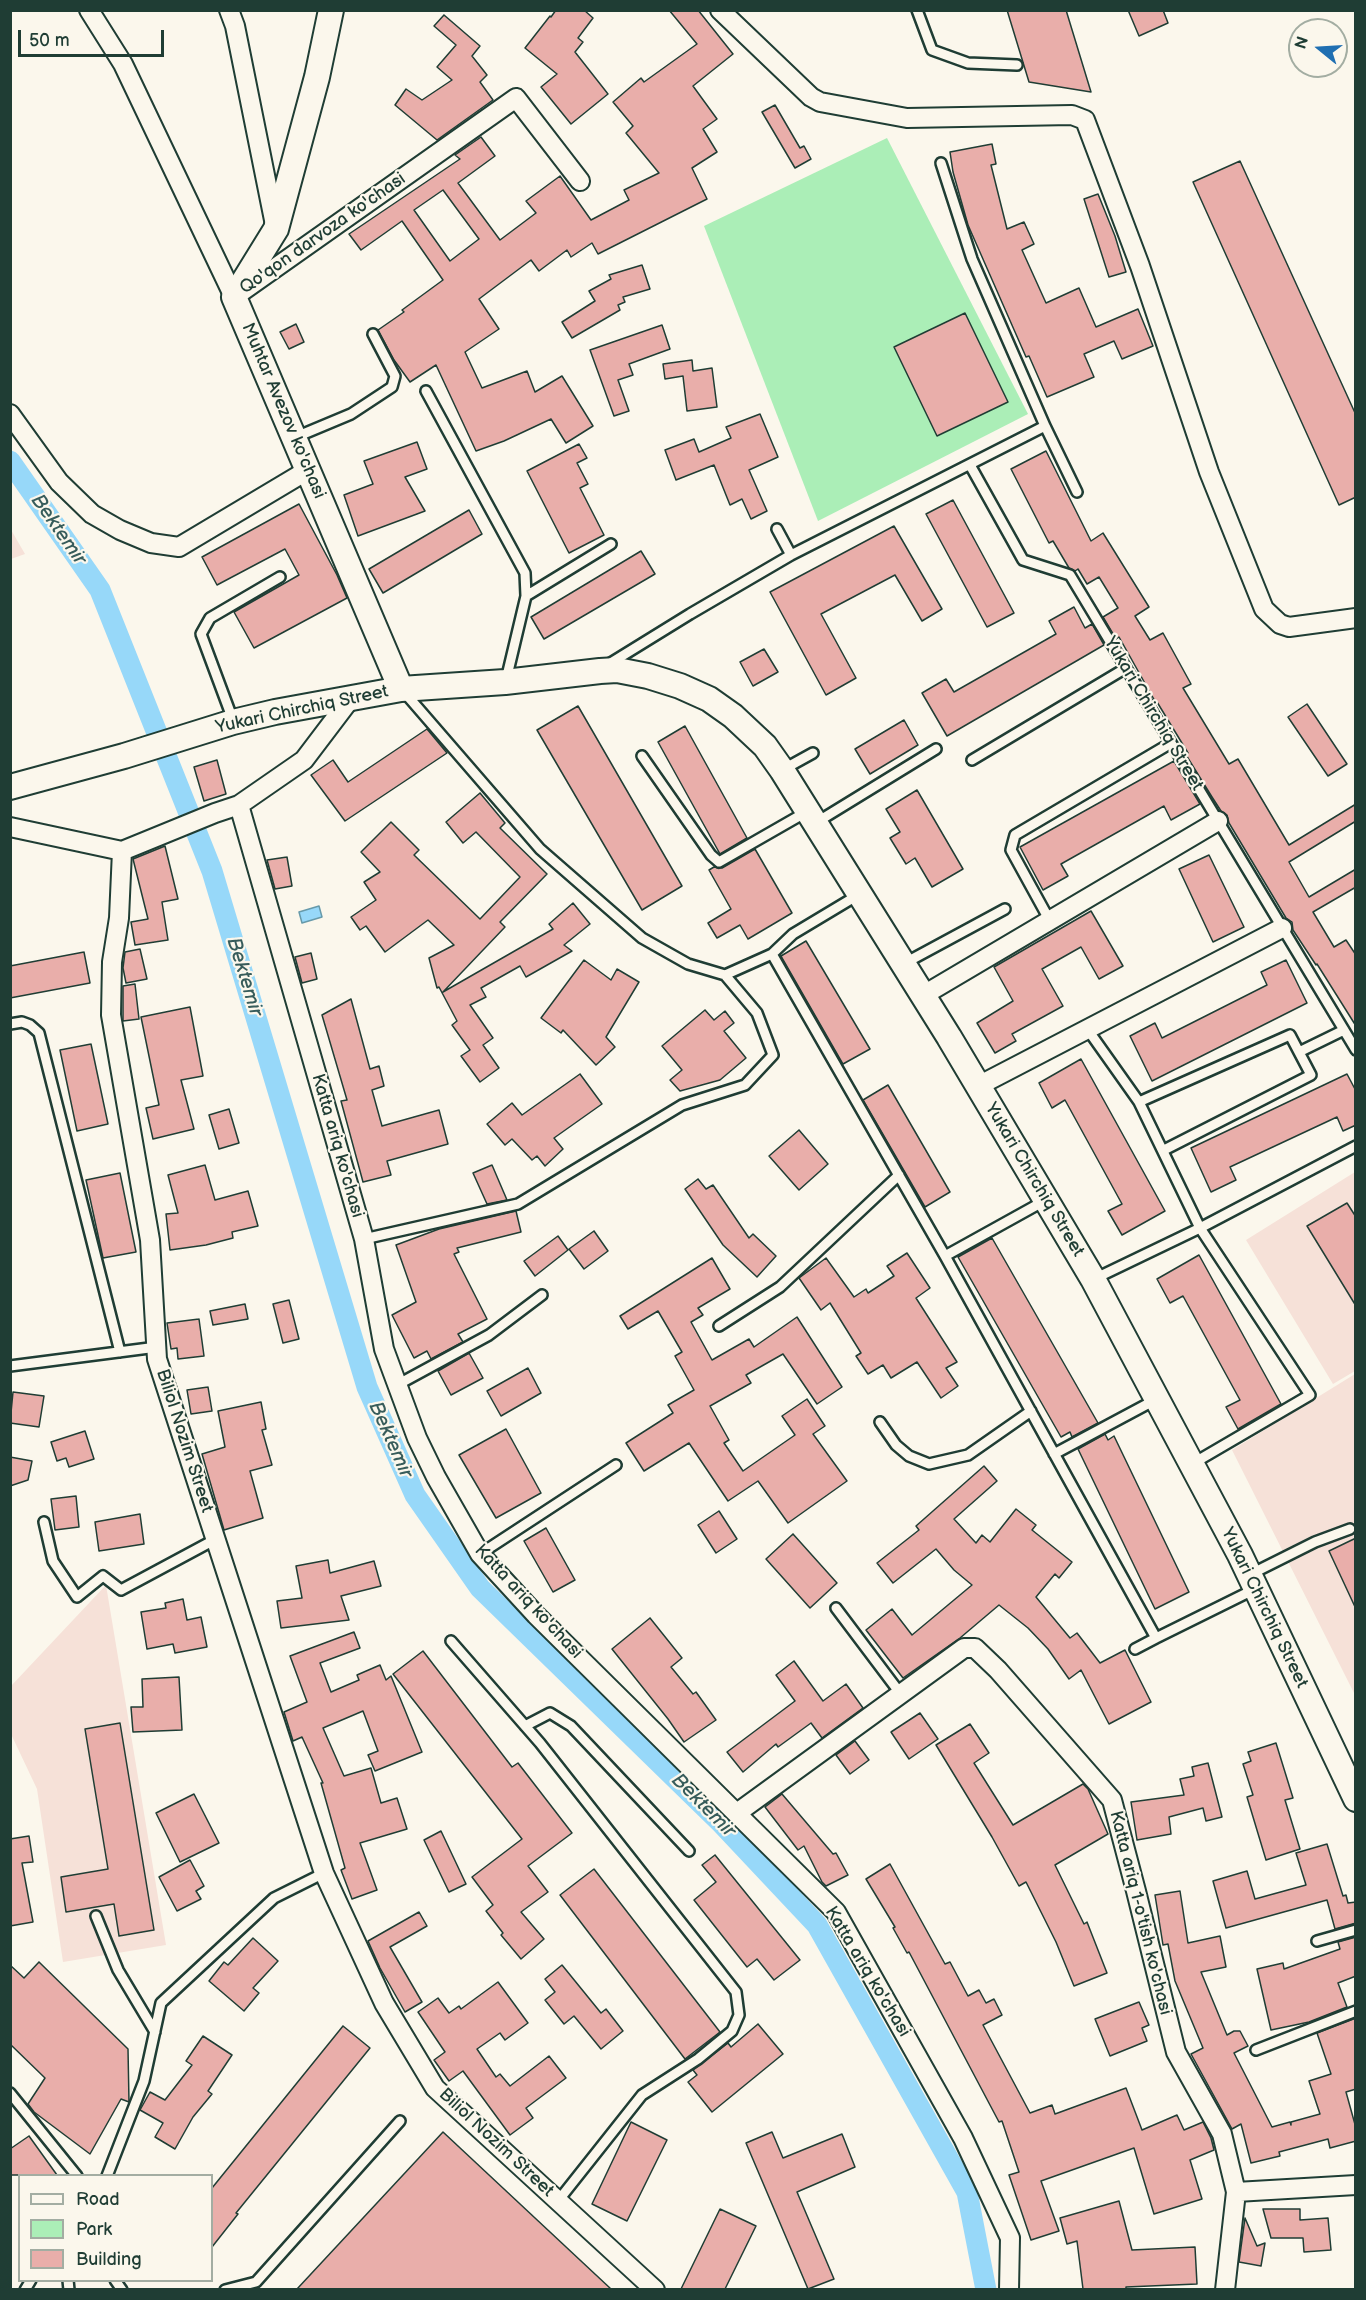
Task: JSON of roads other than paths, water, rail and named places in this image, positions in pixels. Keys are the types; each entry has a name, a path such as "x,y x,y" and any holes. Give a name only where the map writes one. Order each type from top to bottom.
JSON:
{"street":[{"name":"Muhtar Avezov ko'chasi","path":"89,10 123,64 234,297 401,689"},
{"path":"229,10 235,26 276,229"},
{"name":"Qo'qon darvoza ko'chasi","path":"234,297 276,229 317,77 331,10"},
{"path":"720,10 811,97 820,102 907,118 1072,115 1080,116 1085,120 1140,266 1209,472 1264,609 1284,627 1356,618"},
{"name":"Qo'qon darvoza ko'chasi","path":"234,297 516,98 580,181"},
{"path":"10,414 59,482 92,514 120,530 151,543 179,547 308,470"},
{"name":"Yukari Chirchiq Street","path":"10,787 124,756 234,722 351,698 401,689 505,682 600,670 617,670 648,676 680,686 709,699 744,725 765,746 782,770 978,1086 1093,1279 1253,1582 1355,1796"},
{"path":"10,827 122,851 165,832 239,806 304,760 351,698"},
{"name":"Katta ariq ko'chasi","path":"239,806 364,1239 384,1349 422,1448 480,1554 536,1615 836,1912 963,2138 1010,2238 1009,2289"},
{"path":"922,996 1218,821"},
{"name":"Biliol Nozim Street","path":"122,851 119,918 112,962 111,1015 150,1240 157,1359 324,1873 384,2003 435,2088 655,2289"},
{"path":"978,1086 1282,928"},
{"name":"Katta ariq 1-o'tish ko'chasi","path":"737,1813 960,1650 975,1648 1112,1800 1176,2052 1222,2134 1236,2192 1225,2289"},
{"path":"1236,2192 1356,2185"}],"lane":[{"path":"917,10 932,50 968,63 1017,65"},
{"path":"941,163 972,259 1045,426 1077,492"},
{"path":"294,438 351,414 392,387 395,376 373,334"},
{"path":"426,391 525,573 525,596 505,682"},
{"name":"Yukari Chirchiq Street","path":"600,670 791,555 1045,426"},
{"name":"Yukari Chirchiq Street","path":"970,465 1023,560 1070,575 1356,1050"},
{"path":"777,529 791,555"},
{"path":"525,596 611,544"},
{"path":"234,722 201,634 210,618 280,577"},
{"path":"972,760 1126,668"},
{"path":"364,1239 518,1204 682,1105 745,1085 773,1055 757,1013 725,975 688,964 642,938 540,849 401,689"},
{"path":"1050,921 1011,850 1015,835 1171,743"},
{"path":"642,756 711,855 719,862 811,817 936,749"},
{"path":"782,770 813,753"},
{"path":"725,975 772,954 793,934 860,894"},
{"path":"903,964 1005,909"},
{"path":"772,954 945,1256 1156,1638"},
{"path":"10,1024 22,1022 30,1025 39,1033 120,1352"},
{"path":"1088,1030 1139,1102 1200,1228 1310,1395 1192,1464"},
{"path":"1299,1052 1344,1030"},
{"path":"1139,1102 1290,1035 1311,1074 1164,1150"},
{"path":"1093,1279 1200,1228 1356,1146"},
{"path":"719,1326 780,1287 899,1175"},
{"path":"945,1256 1046,1200"},
{"path":"397,1385 489,1335 542,1295"},
{"path":"10,1366 157,1347"},
{"path":"1054,1454 1157,1399"},
{"path":"879,1422 896,1445 909,1456 929,1464 968,1455 1031,1412"},
{"path":"480,1554 616,1465"},
{"path":"44,1522 53,1561 77,1597 103,1576 121,1590 216,1539"},
{"path":"1135,1649 1253,1582 1315,1542 1350,1529"},
{"path":"836,1608 900,1693"},
{"path":"451,1641 525,1726 735,1992 739,2015 732,2031 698,2059 642,2095 558,2201"},
{"path":"525,1726 550,1713 571,1726 689,1851"},
{"path":"107,2174 144,2081 161,2003 274,1898 324,1873"},
{"path":"96,1916 118,1970 155,2032"},
{"path":"1317,1941 1356,1930"},
{"path":"1257,2050 1356,2011"},
{"path":"10,2093 76,2174"},
{"path":"225,2289 256,2282 400,2121"}],"water":[{"path":"319,906 322,917 302,923 299,912"}],"waterway":[{"name":"Bektemir","path":"10,461 100,590 212,871 367,1387 415,1495 480,1588 722,1824 817,1925 967,2192 986,2290"}]}
